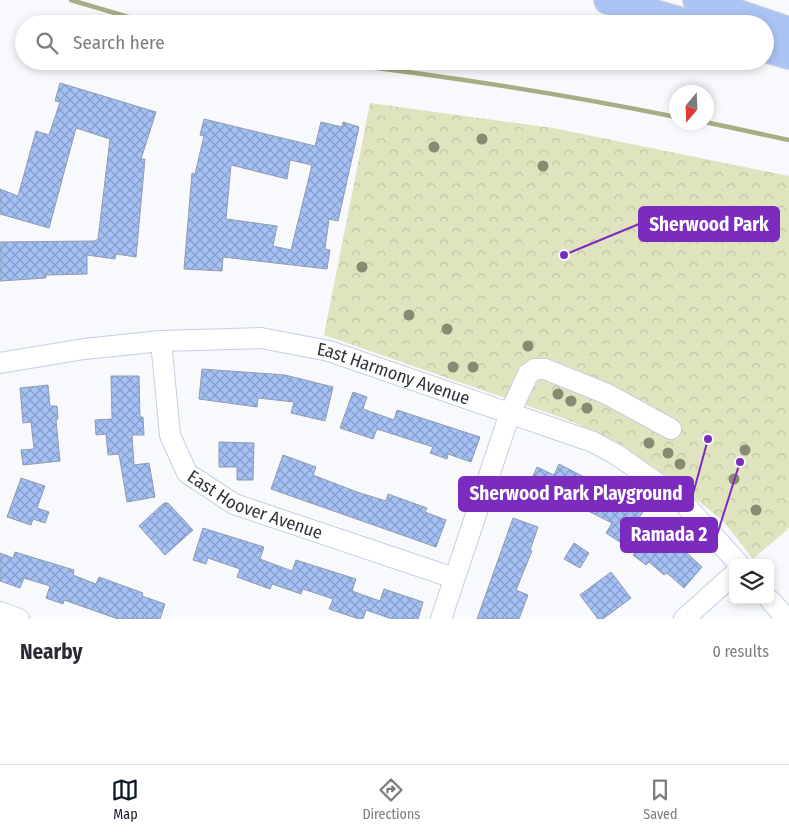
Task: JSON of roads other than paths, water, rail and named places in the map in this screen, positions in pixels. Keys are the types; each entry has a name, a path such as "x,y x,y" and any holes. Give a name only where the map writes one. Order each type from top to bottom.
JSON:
{"highway":[{"path":"608,0 659,15"},
{"path":"697,0 742,15"},
{"path":"774,26 789,31"},
{"path":"774,51 789,55"}],"street":[{"name":"East Harmony Avenue","path":"0,363 84,348 161,341 261,338 321,349 593,442 618,455 681,500 734,559"},
{"name":"East Hoover Avenue","path":"161,341 170,435 187,474 234,504 454,578"},
{"path":"441,619 510,413 528,374 535,369 545,369 607,394 671,429"},
{"path":"684,619 729,579"},
{"path":"774,604 787,619"},
{"path":"0,612 19,619"}],"waterway":[{"path":"71,0 122,15"},
{"path":"394,70 499,85 669,116"},
{"path":"714,124 789,140"}],"place":[{"name":"Sherwood Park","path":"564,255"},
{"name":"Sherwood Park Playground","path":"708,439"},
{"name":"Ramada 2","path":"740,462"}]}
